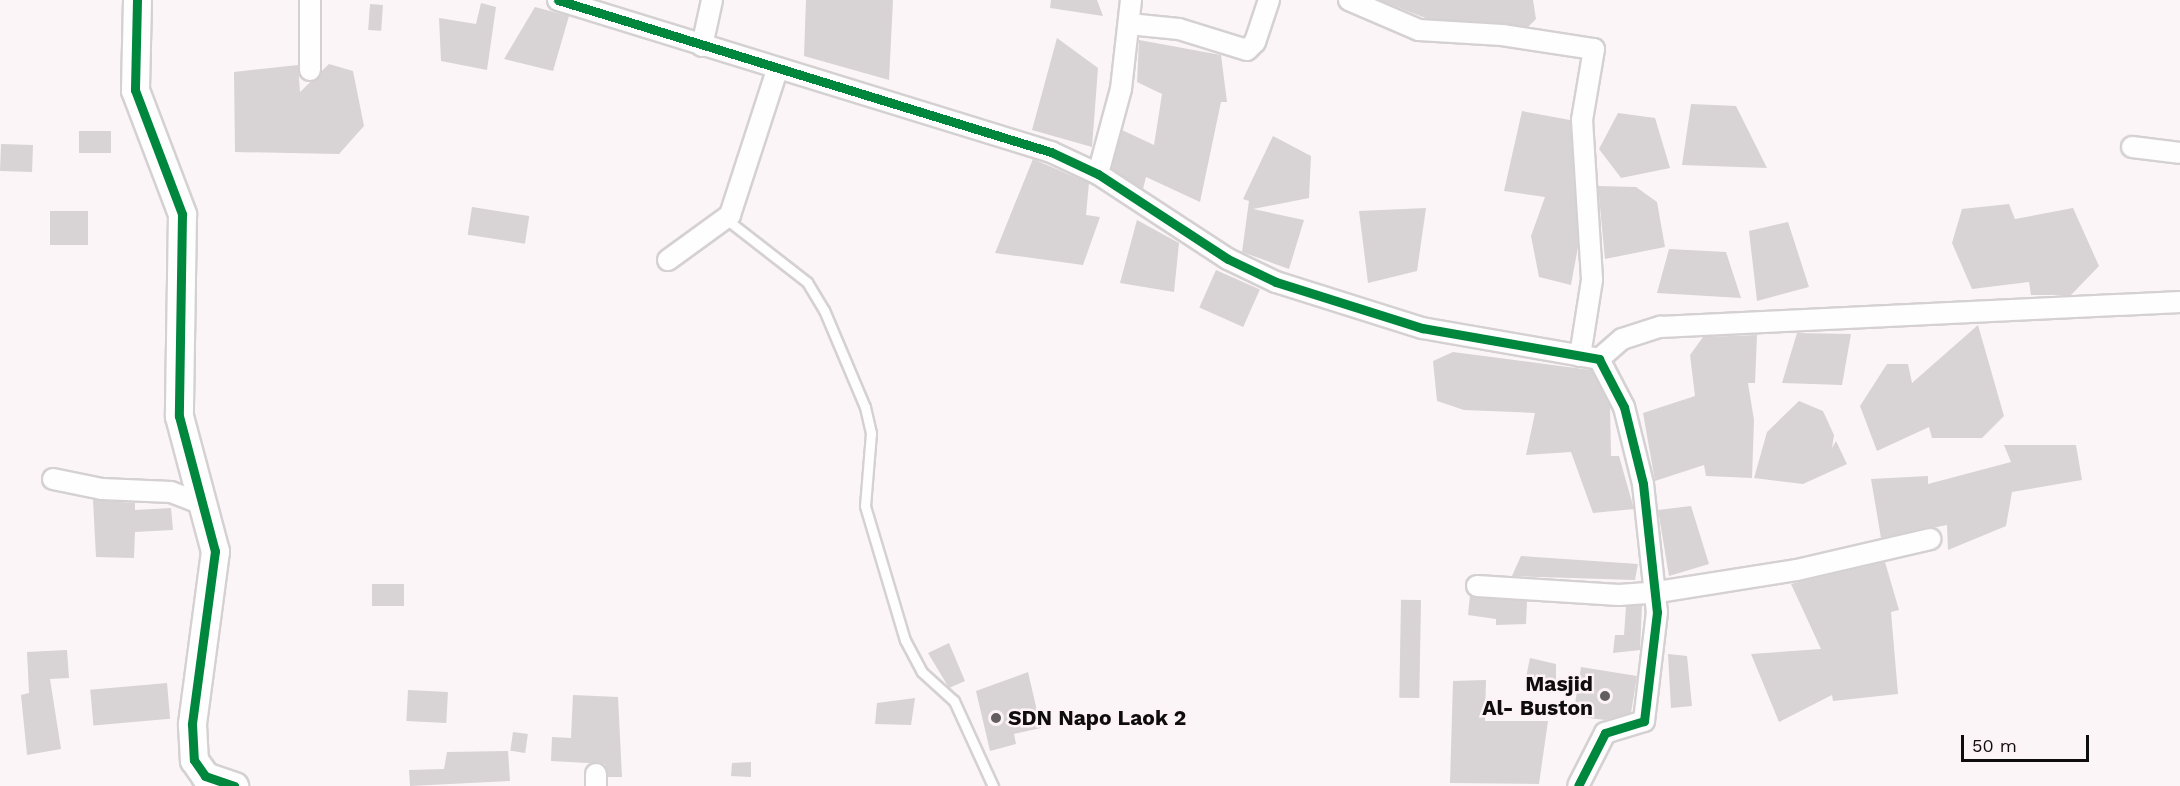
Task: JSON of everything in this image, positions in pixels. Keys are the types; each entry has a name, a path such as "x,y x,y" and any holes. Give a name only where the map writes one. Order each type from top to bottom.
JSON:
{"street":[{"path":"137,0 135,90 182,214 178,408 205,505 214,572 192,724 194,760 205,776 234,786"},
{"path":"310,0 310,70"},
{"path":"558,0 777,70 999,133 1098,174 1178,231 1259,276 1422,327 1599,359 1622,339 1660,327 2180,302"},
{"path":"702,46 712,0"},
{"path":"1098,174 1115,119 1131,0"},
{"path":"1129,24 1179,29 1247,50 1255,42 1269,0"},
{"path":"1349,0 1419,30 1502,35 1594,49 1582,120 1592,280 1580,356"},
{"path":"668,260 726,219 777,70"},
{"path":"2132,147 2180,153"},
{"path":"1578,786 1605,733 1644,721 1658,592 1643,484 1624,407 1599,359"},
{"path":"53,479 102,489 171,492 205,505"},
{"path":"1477,586 1608,595 1658,592 1797,570 1930,539"}],"lane":[{"path":"726,219 807,282 824,310 865,407 871,433 866,506 905,640 922,672 954,702 993,786"}],"building":[{"path":"806,0 893,0 889,80 804,56"},
{"path":"1051,0 1097,0 1103,16 1050,8"},
{"path":"1379,0 1533,0 1536,19 1528,27 1428,19"},
{"path":"481,3 496,7 487,70 441,61 439,18 476,24"},
{"path":"370,4 383,5 381,31 368,30"},
{"path":"535,7 569,16 553,71 504,59"},
{"path":"1057,38 1098,68 1092,147 1032,130"},
{"path":"1139,40 1221,55 1227,102 1221,102 1200,202 1146,177 1143,189 1112,169 1122,130 1154,145 1162,94 1137,82"},
{"path":"329,64 353,71 364,126 339,154 235,152 234,72 298,65 300,92"},
{"path":"1691,104 1736,106 1767,168 1682,165"},
{"path":"1522,111 1570,120 1578,247 1571,285 1539,277 1531,236 1545,197 1504,191"},
{"path":"1618,113 1655,118 1670,168 1621,178 1599,149"},
{"path":"79,131 111,131 111,153 79,153"},
{"path":"1273,136 1311,156 1309,198 1253,209 1304,220 1289,269 1242,252 1249,201 1243,199"},
{"path":"1,144 33,145 32,172 0,171"},
{"path":"1033,159 1089,183 1086,215 1100,217 1083,265 995,253"},
{"path":"1598,186 1636,187 1657,202 1665,247 1605,259"},
{"path":"2009,204 2015,219 2073,208 2099,266 2071,295 2031,295 2029,282 1972,289 1952,243 1962,209"},
{"path":"472,207 529,216 525,244 468,235"},
{"path":"1426,208 1417,271 1368,283 1359,211"},
{"path":"50,211 88,211 88,245 50,245"},
{"path":"1137,220 1179,243 1174,292 1120,283"},
{"path":"1788,222 1809,287 1757,301 1749,231"},
{"path":"1669,249 1726,252 1741,298 1657,293"},
{"path":"1216,270 1260,290 1243,327 1199,307"},
{"path":"1978,325 2004,416 1982,438 1932,438 1929,427 1877,451 1860,406 1887,364 1908,364 1912,383"},
{"path":"1797,333 1851,334 1842,385 1782,383"},
{"path":"1757,335 1755,383 1748,383 1754,420 1752,478 1706,476 1704,465 1655,481 1643,413 1695,396 1690,355 1703,337"},
{"path":"1453,352 1591,370 1610,407 1611,456 1619,456 1634,509 1593,513 1571,452 1526,455 1535,413 1464,410 1437,401 1433,361"},
{"path":"1799,401 1823,411 1834,435 1832,448 1836,441 1847,464 1803,484 1754,478 1767,432"},
{"path":"2004,445 2076,445 2082,480 2012,492 2006,526 1948,550 1947,525 1881,538 1871,479 1928,476 1928,484 2011,462"},
{"path":"93,500 135,503 135,510 171,508 173,530 135,532 134,558 96,557"},
{"path":"1691,506 1709,564 1669,576 1658,510"},
{"path":"1521,556 1638,564 1635,580 1512,576"},
{"path":"1885,562 1899,610 1891,612 1898,694 1833,701 1832,695 1779,722 1751,654 1821,649 1791,584"},
{"path":"372,584 404,584 404,606 372,606"},
{"path":"1470,595 1527,601 1526,624 1496,625 1496,619 1468,615"},
{"path":"1401,600 1421,600 1419,698 1399,698"},
{"path":"1642,605 1640,650 1613,653 1615,635 1624,635 1626,606"},
{"path":"949,643 965,681 949,688 928,653"},
{"path":"67,650 69,678 50,679 61,749 27,755 21,695 29,693 27,652"},
{"path":"1668,654 1687,656 1692,706 1671,708"},
{"path":"1530,658 1556,664 1556,688 1524,687"},
{"name":"Masjid Al- Buston","path":"1581,667 1637,676 1631,713 1605,720 1573,716"},
{"path":"1028,672 1041,728 1014,734 1016,744 990,751 976,691"},
{"path":"1486,680 1485,721 1548,721 1539,784 1450,783 1453,681"},
{"path":"167,683 170,719 93,726 90,690"},
{"path":"408,690 448,692 446,723 406,721"},
{"path":"573,695 618,697 622,777 608,777 605,764 551,761 552,737 571,738"},
{"path":"915,698 911,725 875,724 877,703"},
{"path":"513,732 528,734 525,753 510,751"},
{"path":"508,751 510,781 410,786 409,770 444,769 447,752"},
{"path":"751,762 751,777 731,776 732,763"}],"cycle path":[{"path":"137,0 135,90 182,214 179,416 215,551 192,724 194,760 205,776 234,786"},
{"path":"558,0 1051,152 1098,174 1228,259 1276,282 1422,328 1599,359 1624,407 1643,484 1657,612 1644,721 1605,733 1578,786"}],"place":[{"name":"Masjid Al- Buston","path":"1605,696"},
{"name":"SDN Napo Laok 2","path":"996,718"}]}
